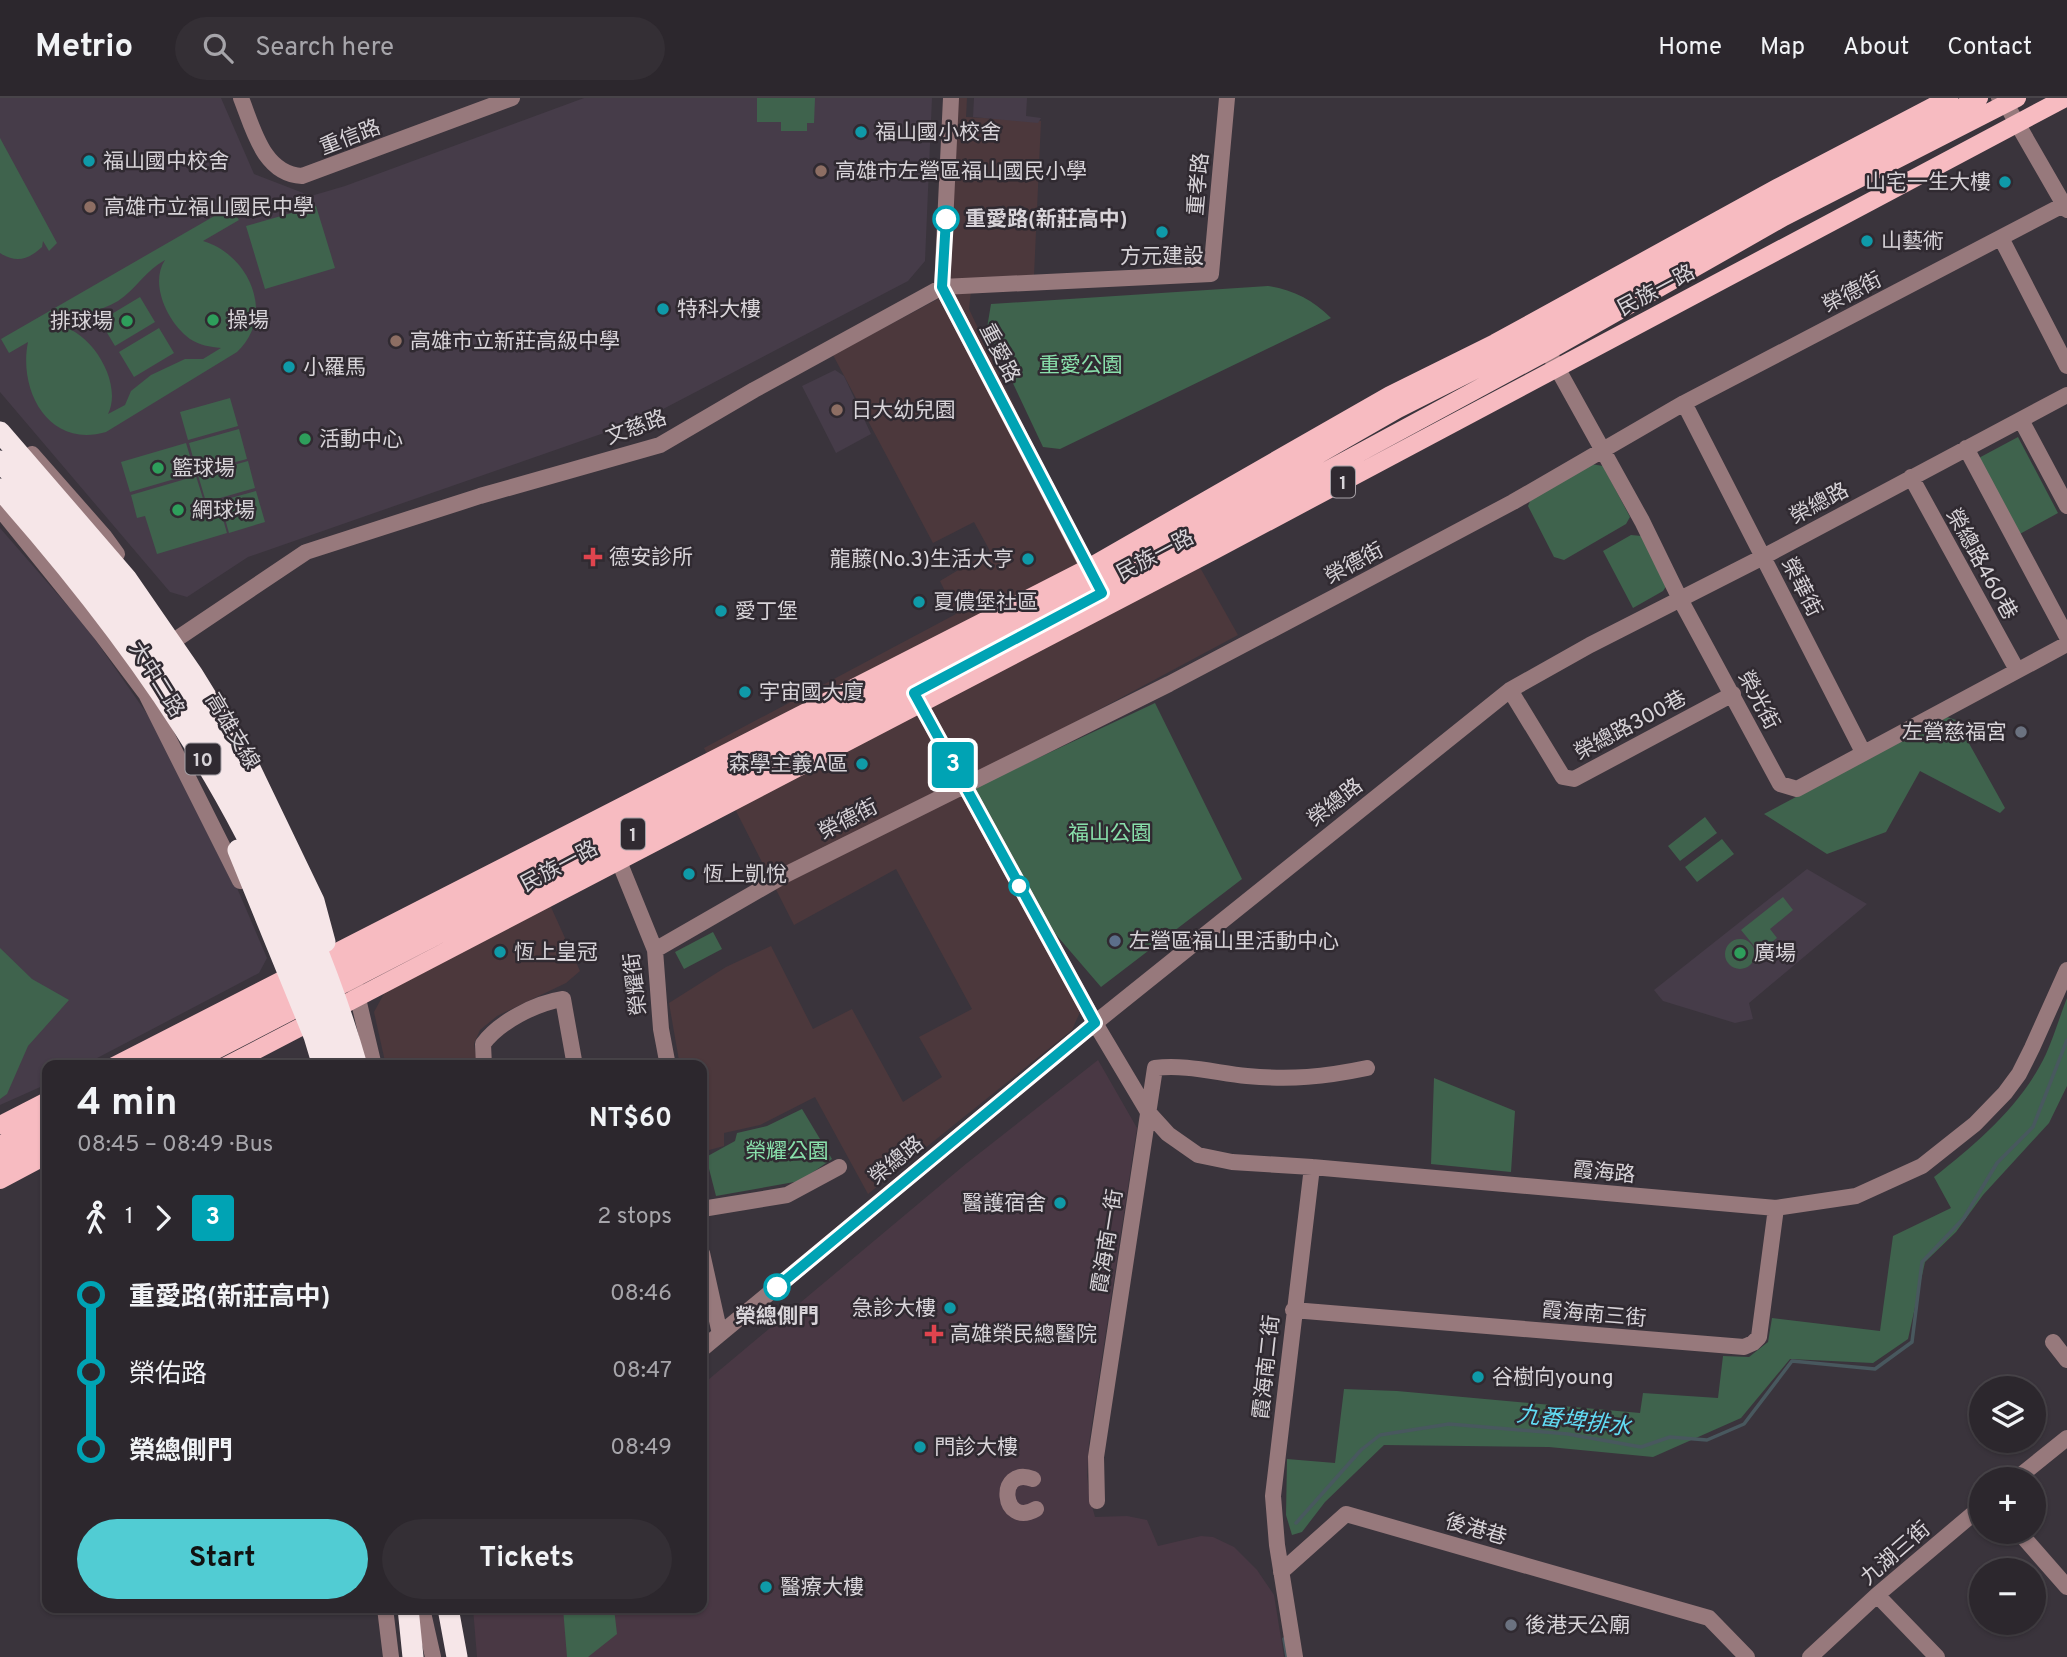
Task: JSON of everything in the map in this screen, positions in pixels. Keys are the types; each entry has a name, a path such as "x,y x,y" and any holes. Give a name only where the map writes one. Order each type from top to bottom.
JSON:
{"highway":[{"path":"0,432 126,578 192,675 249,766 314,901 349,1002"},
{"name":"高雄支線","path":"0,461 60,529 141,633 209,734 349,1002 357,1060"},
{"name":"高雄支線","path":"0,489 126,641 196,748 246,835 299,948 340,1060"},
{"path":"196,748 212,794 314,1036 318,1060"},
{"path":"401,1613 405,1657"},
{"path":"408,1613 412,1657"},
{"path":"422,1613 426,1657"},
{"path":"438,1613 442,1657"},
{"path":"449,1613 459,1657"}],"main road":[{"name":"民族一路","path":"1099,587 1390,395 1495,343 1777,188 1950,98"},
{"name":"民族一路","path":"1099,587 1398,409 1491,362 1779,202 1979,98"},
{"name":"民族一路","path":"238,1060 349,1002 609,838 1099,587 1558,368 2065,98"},
{"name":"民族一路","path":"161,1060 287,994 609,838 910,686 1548,351 1784,217 2007,99"},
{"name":"民族一路","path":"128,1060 287,994"},
{"name":"民族一路","path":"194,1060 287,994"},
{"path":"0,1125 42,1104"},
{"path":"0,1145 42,1123"},
{"path":"0,1163 42,1141"},
{"path":"0,1180 42,1158"}],"street":[{"name":"重信路","path":"241,98 270,161 283,173 302,176 512,98"},
{"path":"942,287 951,98"},
{"name":"重孝路","path":"1211,274 1227,98"},
{"path":"2007,99 2016,123 2066,206"},
{"name":"榮德街","path":"655,950 785,875 1170,684 1513,502 1684,403 2066,206"},
{"path":"2001,238 2067,366"},
{"name":"文慈路","path":"129,671 306,552 480,496 660,445 942,287 1211,274"},
{"name":"重愛路","path":"942,287 1099,587"},
{"name":"榮光街","path":"1548,351 1642,521 1680,599 1780,784 1797,789 2067,643"},
{"name":"榮總路","path":"707,1345 1095,1023 1510,690 2067,395"},
{"name":"榮華街","path":"1684,403 1863,752"},
{"path":"2021,419 2067,506"},
{"name":"大中二路","path":"0,420 104,536 244,758 289,839 347,965 349,1002 371,1060"},
{"name":"大中二路","path":"0,441 171,642"},
{"path":"1966,448 2067,637"},
{"name":"榮總路460巷","path":"1911,477 2017,670"},
{"name":"大中二路","path":"0,509 146,694 237,873 317,1060"},
{"name":"霞海路","path":"910,686 1095,1023 1148,1112 1168,1134 1198,1156 1232,1162 1776,1208 1856,1196 1922,1166 1951,1145 2005,1094 2019,1074 2067,970"},
{"name":"榮總路300巷","path":"1510,690 1563,777 1574,779 1733,694"},
{"name":"榮耀街","path":"609,838 655,950 661,1029 667,1060"},
{"path":"483,1059 483,1044 499,1028 536,1007 563,999 574,1060"},
{"path":"321,1060 327,1048 350,1041 369,1060"},
{"name":"霞海南一街","path":"1097,1502 1096,1457 1155,1068 1167,1066 1248,1076 1309,1079 1367,1068"},
{"path":"707,1208 787,1195 839,1167"},
{"name":"霞海南二街","path":"1281,1572 1273,1496 1312,1167"},
{"name":"霞海南三街","path":"1293,1310 1744,1347 1759,1337 1776,1208"},
{"path":"707,1276 720,1334"},
{"path":"2053,1342 2067,1360"},
{"path":"2031,1467 2067,1438"},
{"path":"1033,1479 1016,1479 1008,1487 1007,1499 1018,1512 1030,1512 1037,1508"},
{"name":"後港巷","path":"1281,1572 1346,1514 1709,1618 1747,1657"},
{"name":"九湖三街","path":"1810,1657 1877,1595 1969,1517"},
{"path":"2029,1544 2067,1587"},
{"path":"1281,1572 1295,1657"},
{"path":"1877,1595 1937,1657"},
{"path":"386,1613 391,1657"},
{"path":"389,1636 398,1613"},
{"path":"423,1613 433,1657"},
{"path":"457,1613 459,1657"}],"shaded area":[{"name":"高雄市立新莊高級中學","path":"0,98 221,98 254,174 311,196 584,98 932,98 925,261 908,281 644,419 248,557 187,597 170,592 0,392"},
{"path":"952,98 967,98 966,117 1041,121 1034,276 972,281 969,309 1049,480 1105,584 1184,539 1238,635 958,785 1080,1012 1072,1030 868,1194 815,1097 760,1125 724,1133 724,1146 707,1151 707,1060 679,1060 669,1003 726,967 771,946 813,1029 852,1009 903,1102 942,1077 919,1037 972,1009 896,869 794,925 704,748 956,614 940,581 990,551 974,522 933,543 833,355 938,299"},
{"path":"974,98 1027,98 1026,116 1041,118 1038,123 973,117"},
{"name":"日大幼兒園","path":"835,370 844,376 871,434 836,453 802,386"},
{"path":"0,528 87,628 152,721 204,811 267,958 259,973 93,1060 42,1060 42,1086 0,1105"},
{"path":"1807,869 1867,904 1749,1003 1753,1019 1735,1023 1663,1001 1654,990"},
{"path":"550,905 580,971 566,983 497,1016 480,1030 474,1044 477,1060 385,1060 374,1012 386,990"},
{"name":"高雄榮民總醫院","path":"1098,1060 1137,1128 1089,1443 1087,1476 1095,1517 1127,1516 1147,1520 1158,1546 1201,1536 1213,1537 1234,1547 1257,1570 1274,1595 1284,1657 477,1657 473,1613 707,1613 707,1381 967,1163"}],"green space":[{"path":"757,98 815,98 814,123 807,123 807,131 781,131 781,122 757,122"},
{"path":"0,138 57,243 49,251 43,241 42,247 22,259 0,253"},
{"path":"316,206 335,268 265,289 246,226"},
{"name":"操場","path":"230,207 239,220 203,241 220,248 234,259 245,273 256,305 255,321 249,337 237,352 106,432 86,435 68,432 54,424 42,412 33,396 26,361 28,342 9,353 1,339","holes":["165,260 161,270 160,291 175,323 193,341 221,348 203,359 185,359 151,375 131,391 125,405 108,414 112,401 111,387 100,358 80,335 55,325 118,301"]},
{"name":"重愛公園","path":"1268,286 1302,297 1331,318 1060,449 1043,447 987,328 991,304"},
{"name":"排球場","path":"140,297 155,322 115,346 100,321"},
{"name":"排球場","path":"159,328 174,353 134,377 119,352"},
{"name":"籃球場","path":"230,398 238,426 188,440 180,412"},
{"name":"籃球場","path":"239,429 247,459 197,472 189,443"},
{"path":"2018,437 2058,513 2016,536 1975,460"},
{"name":"籃球場","path":"186,443 195,473 130,492 121,462"},
{"name":"籃球場","path":"248,461 255,488 206,502 198,475"},
{"path":"1591,464 1603,466 1630,517 1626,524 1564,560 1554,557 1528,506 1532,496"},
{"name":"網球場","path":"196,476 205,505 218,502 227,533 157,554 145,516 137,518 131,495"},
{"path":"256,491 265,522 229,533 220,501"},
{"path":"1631,535 1642,536 1667,585 1663,591 1633,608 1603,551"},
{"name":"福山公園","path":"1155,703 1242,879 1101,987 1052,930 972,789"},
{"path":"1947,717 1956,720 2005,808 2000,813 1920,771 1886,832 1827,854 1764,814"},
{"path":"1705,817 1717,833 1680,861 1668,846"},
{"path":"1722,839 1734,854 1697,882 1685,867"},
{"path":"1783,897 1793,910 1770,929 1777,938 1759,952 1741,930"},
{"path":"713,932 722,949 684,969 675,952"},
{"name":"廣場","path":"1740,939 1751,943 1755,954 1751,965 1740,969 1729,965 1725,954 1729,943"},
{"path":"0,948 32,979 69,1000 28,1046 7,1094 0,1099"},
{"path":"2067,998 2067,1086 2049,1123 1983,1195 1956,1232 1925,1262 1908,1339 1873,1363 1790,1359 1741,1418 1653,1457 1549,1447 1384,1445 1325,1502 1302,1532 1292,1535 1286,1515 1287,1459 1335,1463 1344,1389 1397,1391 1640,1413 1643,1393 1718,1398 1723,1356 1749,1357 1768,1342 1772,1318 1880,1331 1893,1236 1951,1208 1934,1177 1982,1137 2024,1090 2046,1054"},
{"path":"1434,1078 1515,1111 1511,1172 1431,1164"},
{"name":"榮耀公園","path":"802,1109 832,1159 800,1181 716,1196 707,1156 735,1141 737,1133 767,1126"},
{"path":"563,1613 615,1613 617,1634 588,1657 567,1657"}],"waterway":[{"name":"九番埤排水","path":"1296,1523 1361,1450 1380,1435 1449,1424 1568,1434 1641,1447 1670,1437 1707,1440 1744,1424 1792,1361 1875,1369 1912,1342 1922,1262 1964,1218 1997,1163 2033,1127 2067,1040"},
{"name":"九番埤排水","path":"1284,1639 1287,1657"}],"bus line":[{"name":"3","path":"777,1287 1095,1023 914,693 1102,593 942,287 946,219"}],"place":[{"name":"福山國小校舍","path":"861,132"},
{"name":"福山國中校舍","path":"89,161"},
{"name":"高雄市左營區福山國民小學","path":"821,171"},
{"name":"山宅一生大樓","path":"2005,182"},
{"name":"高雄市立福山國民中學","path":"90,207"},
{"name":"重愛路(新莊高中)","path":"946,219"},
{"name":"方元建設","path":"1162,232"},
{"name":"山藝術","path":"1867,241"},
{"name":"特科大樓","path":"663,309"},
{"name":"操場","path":"213,320"},
{"name":"排球場","path":"127,321"},
{"name":"高雄市立新莊高級中學","path":"396,341"},
{"name":"小羅馬","path":"289,367"},
{"name":"日大幼兒園","path":"837,410"},
{"name":"活動中心","path":"305,439"},
{"name":"籃球場","path":"158,468"},
{"name":"網球場","path":"178,510"},
{"name":"德安診所","path":"593,557"},
{"name":"龍藤(No.3)生活大亨","path":"1028,559"},
{"name":"夏儂堡社區","path":"919,602"},
{"name":"愛丁堡","path":"721,611"},
{"name":"宇宙國大廈","path":"745,692"},
{"name":"左營慈福宮","path":"2021,732"},
{"name":"森學主義A區","path":"862,764"},
{"name":"恆上凱悅","path":"689,874"},
{"name":"左營區福山里活動中心","path":"1115,941"},
{"name":"恆上皇冠","path":"500,952"},
{"name":"廣場","path":"1740,953"},
{"name":"醫護宿舍","path":"1060,1203"},
{"name":"榮總側門","path":"777,1287"},
{"name":"急診大樓","path":"950,1308"},
{"name":"高雄榮民總醫院","path":"934,1334"},
{"name":"谷樹向young","path":"1478,1377"},
{"name":"門診大樓","path":"920,1447"},
{"name":"醫療大樓","path":"766,1587"},
{"name":"後港天公廟","path":"1511,1625"}]}
